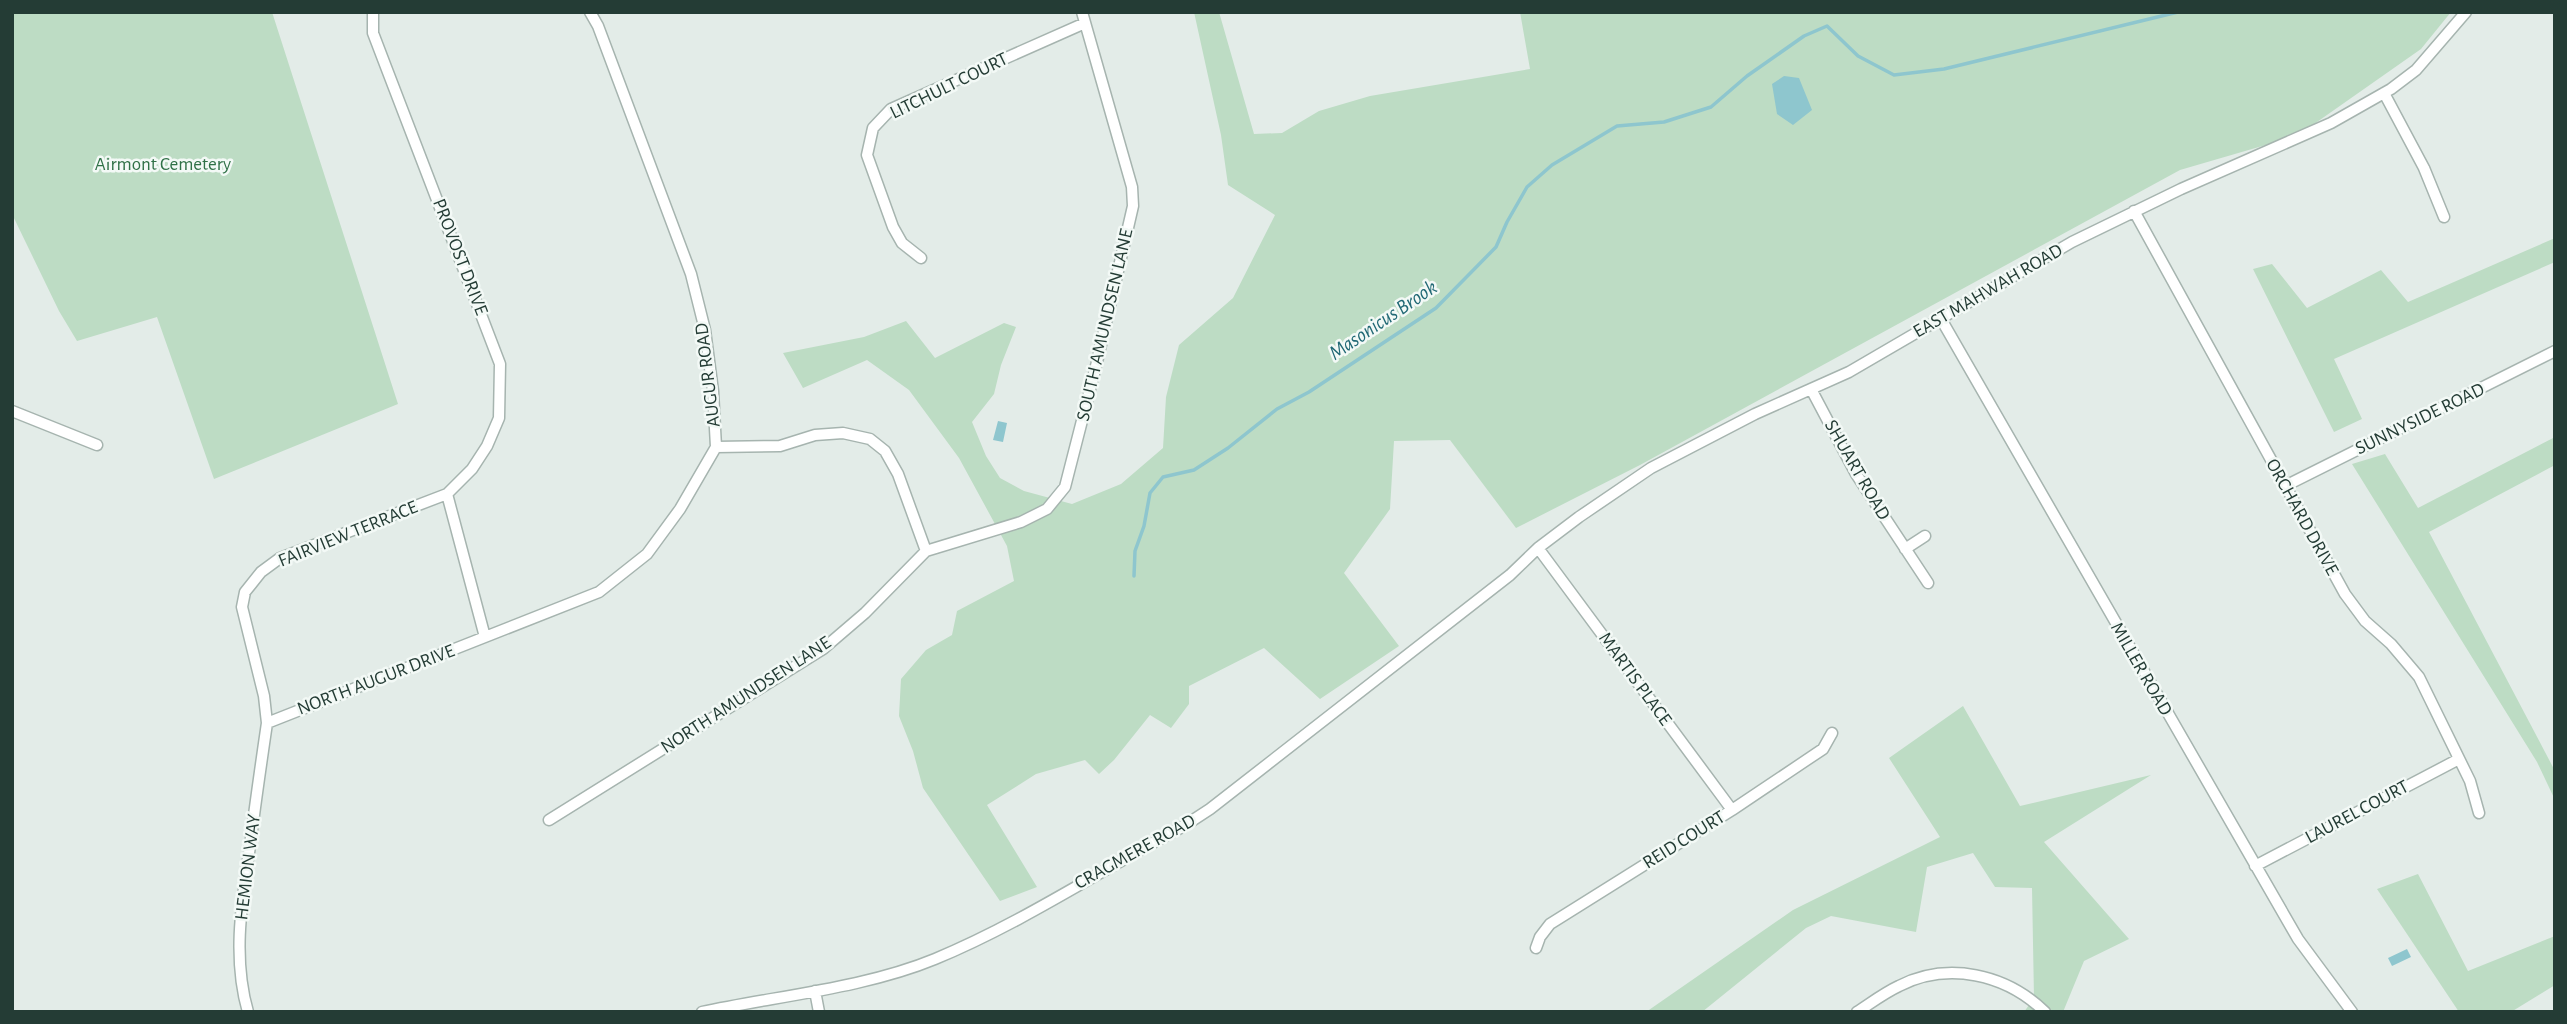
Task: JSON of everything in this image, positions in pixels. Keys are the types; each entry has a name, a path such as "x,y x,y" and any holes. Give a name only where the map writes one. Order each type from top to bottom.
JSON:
{"street":[{"name":"PROVOST DRIVE","path":"373,12 373,33 500,364 499,418 482,453 447,494"},
{"name":"AUGUR ROAD","path":"485,637 599,592 647,554 680,509 716,447 713,391 705,330 691,274 598,26 590,12"},
{"name":"EAST MAHWAH ROAD","path":"1510,575 1538,548 1651,468 1755,414 1849,372 2072,242 2134,211 2331,123 2384,93 2416,70 2466,12"},
{"name":"LITCHULT COURT","path":"921,258 902,243 893,227 867,155 873,128 891,109 1084,18"},
{"name":"SOUTH AMUNDSEN LANE","path":"926,551 1021,522 1047,509 1065,487 1133,206 1132,187 1084,18"},
{"path":"2384,93 2424,168 2445,217"},
{"name":"ORCHARD DRIVE","path":"2134,211 2354,608 2399,652 2418,677 2459,759 2476,797 2479,813"},
{"name":"MILLER ROAD","path":"1941,319 2255,866 2316,965 2352,1012"},
{"name":"SUNNYSIDE ROAD","path":"2285,486 2555,352"},
{"name":"SHUART ROAD","path":"1811,389 1857,474 1928,583"},
{"path":"12,411 97,445"},
{"path":"716,447 780,446 815,435 843,433 870,439 885,451 898,474 926,551"},
{"path":"447,494 485,637"},
{"name":"FAIRVIEW TERRACE","path":"267,723 264,696 242,607 245,592 261,572 280,558 447,494"},
{"path":"1905,549 1925,536"},
{"name":"MARTIS PLACE","path":"1538,548 1732,810"},
{"name":"NORTH AMUNDSEN LANE","path":"549,820 823,649 865,613 926,551"},
{"name":"CRAGMERE ROAD","path":"702,1012 898,972 935,959 994,932 1184,827 1510,575"},
{"name":"NORTH AUGUR DRIVE","path":"267,723 485,637"},
{"name":"HEMION WAY","path":"248,1012 238,951 267,723"},
{"name":"REID COURT","path":"1536,948 1540,937 1550,925 1823,749 1832,733"},
{"name":"LAUREL COURT","path":"2255,866 2459,759"},
{"path":"1857,1012 1900,985 1918,978 1953,973 1973,974 2007,984 2045,1012"},
{"path":"815,991 819,1012"}],"green space":[{"name":"Airmont Cemetery","path":"12,12 272,12 398,404 214,479 157,317 77,341 59,311 12,214"},
{"path":"1194,12 1219,12 1254,134 1282,133 1319,111 1370,96 1530,69 1520,12 2451,12 2421,49 2297,136 2180,170 1640,465 1516,528 1450,440 1394,441 1390,509 1344,573 1399,646 1320,699 1264,648 1189,686 1189,704 1171,728 1150,715 1114,760 1099,774 1085,760 1036,774 987,805 1037,887 1000,901 923,788 913,751 899,716 901,679 926,650 952,635 957,611 1014,581 1007,546 959,458 909,390 867,360 803,388 783,353 864,337 906,321 935,358 1004,323 1016,327 1001,365 994,394 972,422 986,456 1000,478 1024,491 1072,504 1121,484 1163,448 1166,397 1179,345 1233,298 1275,215 1228,185 1221,135"},
{"path":"2555,238 2555,262 2334,359 2362,419 2334,432 2253,269 2272,264 2307,308 2381,270 2408,302"},
{"path":"2555,437 2555,465 2429,532 2555,771 2555,800 2537,762 2352,464 2385,454 2418,508"},
{"path":"1963,706 2020,806 2151,775 2044,842 2129,939 2084,961 2063,1012 2024,1012 2034,998 2032,888 1995,887 1973,853 1927,867 1916,932 1831,916 1806,928 1702,1012 1646,1012 1793,910 1940,837 1889,758"},
{"path":"2418,874 2468,971 2555,936 2555,985 2511,1012 2459,1012 2377,889"}],"water":[{"path":"1784,76 1799,78 1812,110 1793,125 1777,114 1772,84"},
{"path":"998,421 1007,423 1003,442 993,440"},
{"path":"2407,949 2411,957 2392,966 2388,958"}],"waterway":[{"name":"Masonicus Brook","path":"1134,576 1135,551 1144,526 1150,493 1163,477 1194,470 1228,448 1277,409 1309,392 1436,308 1496,247 1527,187 1552,165 1617,126 1664,122 1711,107 1747,76 1804,36 1827,26 1858,56 1894,75 1944,69 2178,12"}]}
